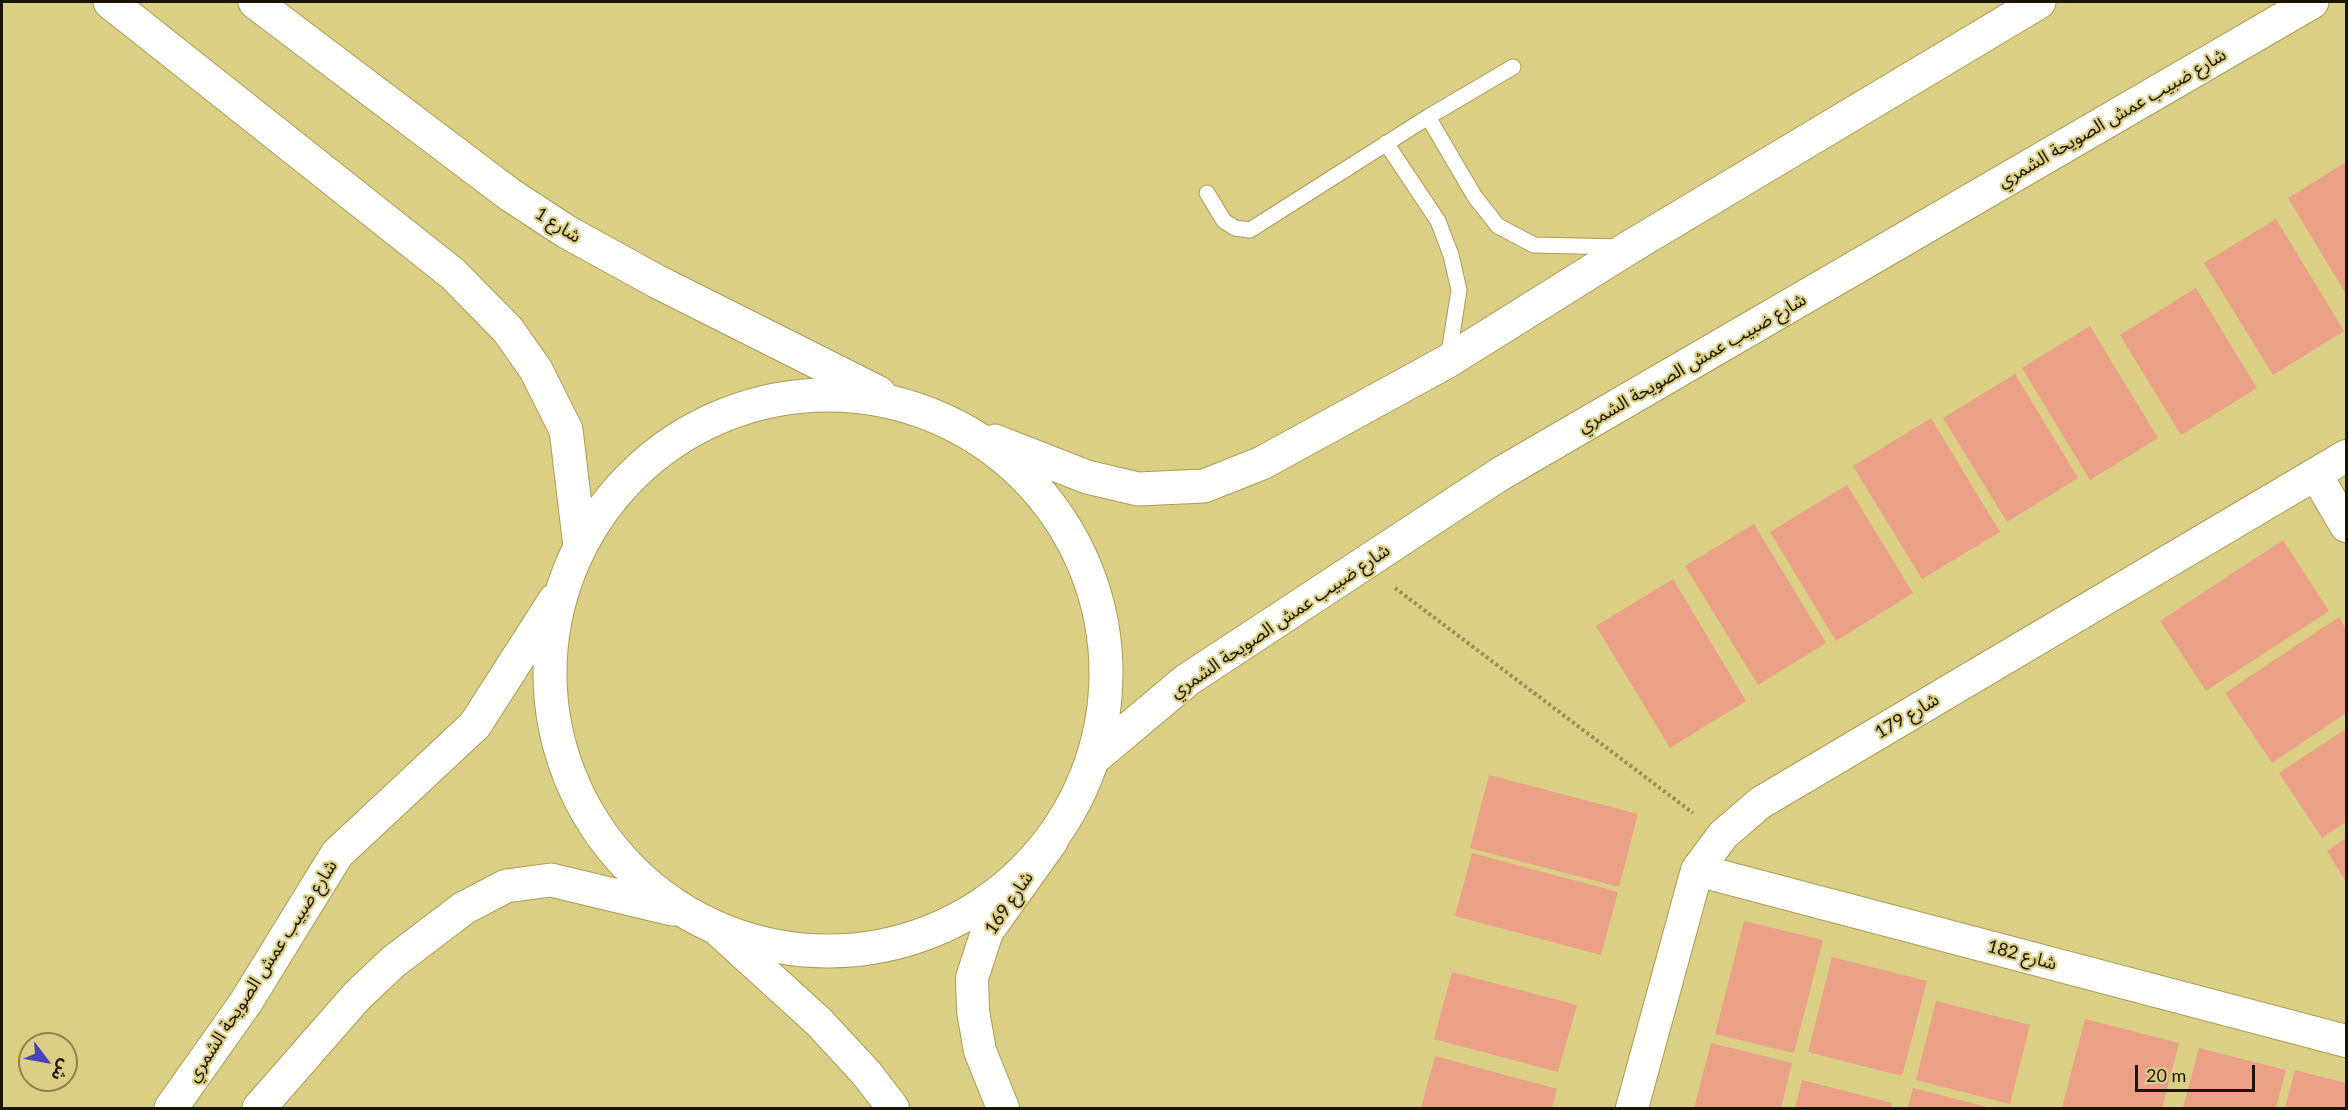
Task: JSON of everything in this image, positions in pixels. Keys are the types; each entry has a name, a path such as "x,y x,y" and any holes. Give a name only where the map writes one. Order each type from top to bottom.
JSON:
{"street":[{"path":"110,2 453,274 508,330 537,370 566,429 580,546"},
{"name":"شارع 1","path":"255,2 509,194 567,232 656,281 892,400"},
{"path":"977,434 1046,495 1091,575 1108,667 1094,758 1052,841 984,904 900,944 809,952 719,931 680,911 624,864 581,804 555,735 550,661 562,588 580,546 634,472 711,419 800,394 892,400 1087,477 1138,489 1204,486 1262,463 1448,361 1630,247 2039,2"},
{"name":"شارع ضبيب عمش الصويحة الشمري","path":"1094,758 1187,680 1500,474 2312,2"},
{"name":"شارع 179","path":"1632,1108 1697,870 1723,835 1760,803 2346,456"},
{"path":"2316,475 2346,526"},
{"name":"شارع ضبيب عمش الصويحة الشمري","path":"171,1108 246,1002 337,854 475,725 562,588"},
{"name":"شارع 169","path":"1003,1108 981,1051 973,1011 972,978 987,932 1052,841"},
{"name":"شارع 182","path":"1697,870 2346,1041"},
{"path":"259,1108 357,996 393,962 464,908 506,886 551,880 680,911"},
{"path":"719,931 819,1022 867,1074 892,1108"}],"lane":[{"path":"1207,193 1224,221 1235,228 1250,230 1428,117 1514,67"},
{"path":"1428,117 1475,197 1498,226 1534,245 1630,247"},
{"path":"1386,143 1438,221 1451,255 1459,290 1448,361"}],"path":[{"path":"1363,564 1723,835"}],"building":[{"path":"2346,162 2346,294 2288,198"},
{"path":"2276,219 2344,331 2273,375 2204,263"},
{"path":"2196,288 2257,388 2181,435 2120,335"},
{"path":"2090,326 2158,438 2090,480 2022,368"},
{"path":"2015,374 2078,478 2007,522 1943,418"},
{"path":"1931,418 2000,532 1922,579 1853,466"},
{"path":"1847,485 1913,593 1836,641 1770,532"},
{"path":"1754,524 1826,643 1758,685 1685,566"},
{"path":"2283,540 2329,611 2206,691 2160,621"},
{"path":"1673,579 1746,701 1670,748 1596,626"},
{"path":"2339,617 2346,629 2346,713 2272,763 2225,693"},
{"path":"2346,729 2346,822 2322,838 2279,773"},
{"path":"1489,775 1638,814 1619,887 1470,848"},
{"path":"2346,838 2346,882 2327,851"},
{"path":"1472,853 1618,892 1601,955 1455,916"},
{"path":"1744,921 1823,940 1794,1053 1715,1034"},
{"path":"1832,957 1927,981 1902,1076 1808,1052"},
{"path":"1452,972 1577,1005 1558,1072 1434,1039"},
{"path":"1936,1001 2030,1025 2010,1104 1916,1080"},
{"path":"2085,1019 2179,1043 2162,1108 2062,1108"},
{"path":"1711,1043 1792,1063 1781,1108 1694,1108"},
{"path":"2199,1048 2286,1070 2276,1108 2183,1108"},
{"path":"1435,1056 1557,1089 1552,1108 1421,1108"},
{"path":"2295,1070 2346,1083 2346,1108 2285,1108"},
{"path":"1802,1080 1892,1103 1891,1108 1795,1108"},
{"path":"1913,1088 1991,1108 1908,1108"}]}
